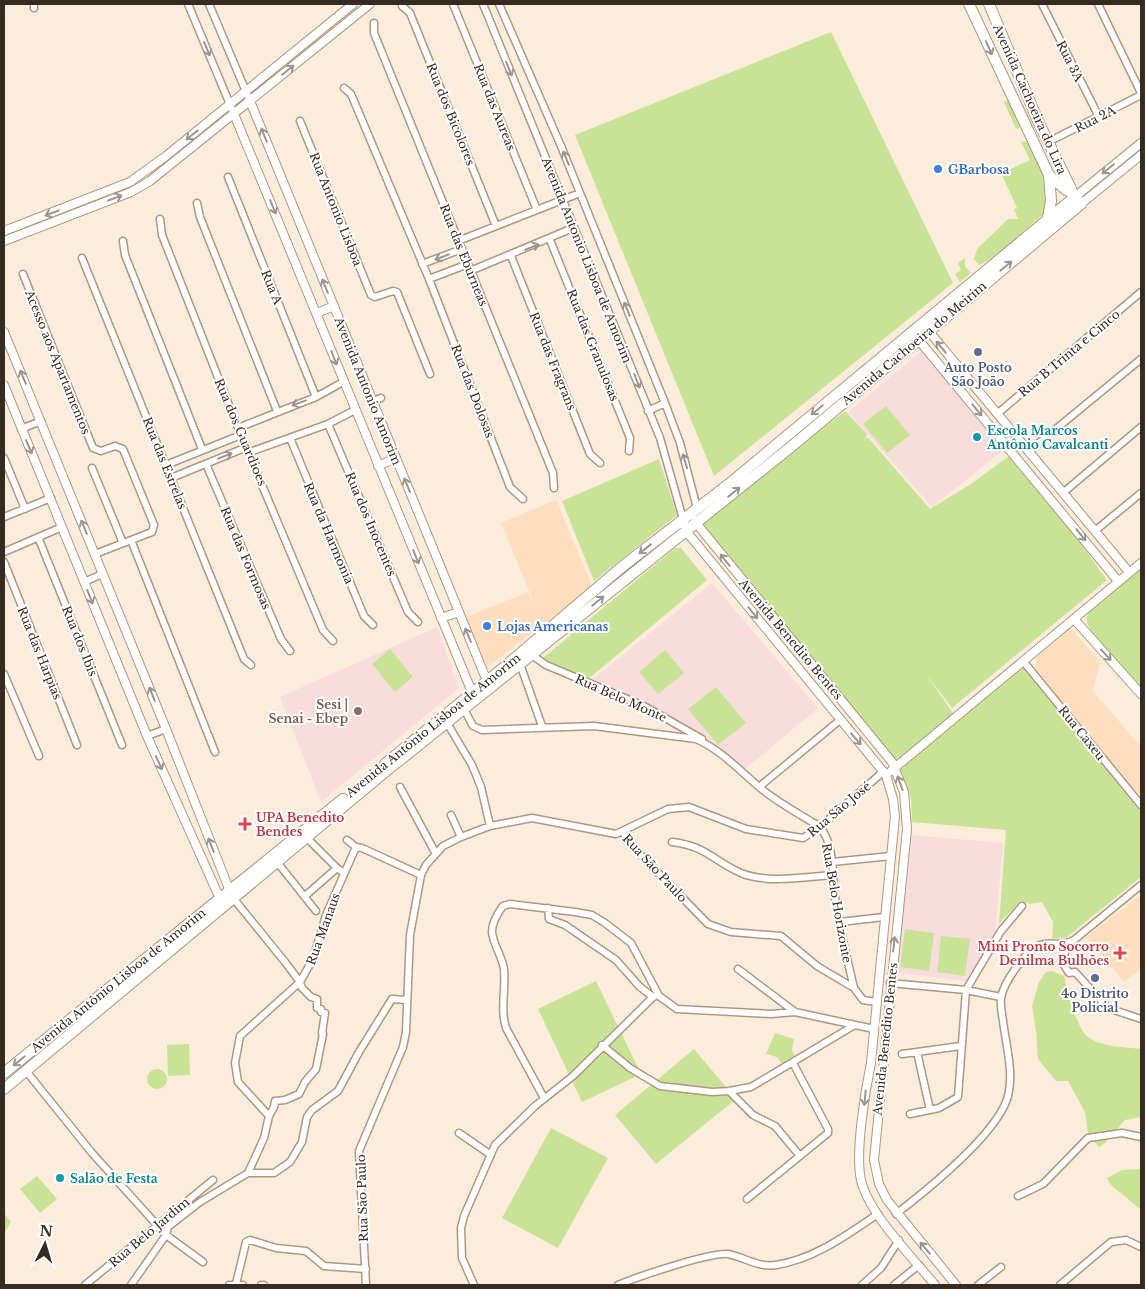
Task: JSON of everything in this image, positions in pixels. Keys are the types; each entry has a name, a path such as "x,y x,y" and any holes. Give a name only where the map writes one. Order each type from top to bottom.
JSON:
{"main road":[{"name":"Avenida Cachoeira do Lira","path":"969,4 1050,176 1077,198"},
{"name":"Avenida Cachoeira do Lira","path":"989,4 1048,142 1077,198"},
{"path":"1048,218 1051,201 1050,176 1060,179 1063,173"},
{"name":"Avenida Cachoeira do Meirim","path":"686,531 792,446 1048,218 1077,198"},
{"name":"Avenida Cachoeira do Meirim","path":"925,327 1077,198"},
{"name":"Avenida Cachoeira do Meirim","path":"697,508 915,336"},
{"name":"Avenida Antônio Lisboa de Amorim","path":"4,1073 231,894 491,683 623,566 697,508"},
{"name":"Avenida Antônio Lisboa de Amorim","path":"491,683 520,664 686,531"},
{"name":"Avenida Antônio Lisboa de Amorim","path":"231,894 277,862 307,838 464,709 474,696"},
{"name":"Avenida Antônio Lisboa de Amorim","path":"4,1089 221,902"}],"street":[{"path":"188,4 234,114"},
{"path":"209,4 250,101"},
{"path":"4,231 130,182 354,4"},
{"path":"4,241 131,192 144,185 370,4"},
{"name":"Rua das Aureas","path":"453,4 537,210"},
{"name":"Avenida Antonio Lisboa de Amorim","path":"483,4 670,466 684,519"},
{"name":"Avenida Antonio Lisboa de Amorim","path":"499,4 580,193 665,403 680,443 697,508"},
{"name":"Rua 3A","path":"1042,4 1099,117"},
{"path":"1098,4 1141,94"},
{"name":"Rua dos Bicolores","path":"402,6 410,12 496,226"},
{"name":"Rua das Eburneas","path":"374,23 374,33 553,473 554,488"},
{"name":"Rua das Dolosas","path":"344,88 351,94 429,279 510,487 523,499"},
{"name":"Rua 2A","path":"1048,142 1141,94"},
{"name":"Avenida Antonio Amorim","path":"250,101 334,306 377,400 396,458 459,612 491,683"},
{"name":"Avenida Antonio Amorim","path":"234,114 474,696"},
{"name":"Rua Antonio Lisboa","path":"300,121 372,296 397,292 430,374"},
{"name":"Avenida Cachoeira do Meirim","path":"1077,198 1141,142"},
{"name":"Avenida Cachoeira do Meirim","path":"1077,198 1141,155"},
{"name":"Rua A","path":"228,178 316,396"},
{"path":"458,241 580,193"},
{"path":"197,203 200,217 277,411"},
{"name":"Rua dos Guardioes","path":"160,218 162,235 238,428 323,630 333,641"},
{"path":"429,279 511,256 573,228"},
{"name":"Rua das Granulosas","path":"550,240 630,438 629,451"},
{"path":"123,241 125,255 202,449"},
{"path":"422,264 462,249"},
{"name":"Rua das Fragrans","path":"511,256 590,454 600,463"},
{"name":"Rua das Estrelas","path":"82,258 244,659 251,665"},
{"name":"Acesso aos Apartamentos","path":"23,274 93,448 101,451 115,446 123,449 154,528 152,532 131,540"},
{"name":"Rua B Trinta e Cinco","path":"996,414 1141,292"},
{"path":"317,313 334,306"},
{"path":"925,327 1130,572"},
{"path":"4,332 166,729 231,894 300,982 302,988 311,997 317,999 317,1008 321,1008 321,1012 325,1013 322,1033 324,1034 316,1069 305,1082 299,1094 285,1100 275,1101 274,1107 268,1116 264,1138 248,1173 274,1173 290,1162 298,1152 307,1117 312,1110 338,1091 359,1052 392,999 406,1000"},
{"path":"915,336 1118,581"},
{"path":"1029,452 1141,359"},
{"name":"Avenida Antonio Amorim","path":"238,428 316,396 344,382"},
{"path":"4,385 147,736 221,902"},
{"path":"648,411 665,403"},
{"name":"Avenida Antonio Amorim","path":"171,478 206,464 328,424 355,410"},
{"path":"21,428 41,421"},
{"name":"Rua dos Inocentes","path":"328,424 408,612 418,622"},
{"path":"1064,492 1141,427"},
{"path":"166,465 241,435"},
{"name":"Rua da Harmonia","path":"290,438 364,616 373,625"},
{"path":"4,458 25,509"},
{"path":"378,466 396,458"},
{"name":"Rua das Formosas","path":"206,464 281,639 290,651"},
{"path":"92,468 123,543"},
{"path":"1037,481 1048,472"},
{"path":"1096,530 1141,493"},
{"path":"4,517 50,498"},
{"path":"696,523 697,508"},
{"name":"Avenida Benedito Bentes","path":"684,519 686,531 885,773 893,799 895,816 876,1002 872,1063 866,1088 860,1161 861,1180 868,1199 878,1214 934,1284"},
{"name":"Avenida Benedito Bentes","path":"696,523 894,767 904,792 907,819 874,1160 879,1184 896,1214 956,1285"},
{"path":"4,552 62,527"},
{"name":"Rua dos Ibis","path":"38,537 122,745"},
{"path":"95,554 131,540 215,752"},
{"name":"Rua das Harpias","path":"4,562 76,745"},
{"path":"885,773 1023,662 1141,562"},
{"path":"84,582 102,574"},
{"path":"441,618 459,612"},
{"path":"1074,619 1141,694"},
{"name":"Rua Belo Monte","path":"532,654 546,665 644,706 692,733 708,745"},
{"name":"Rua Caxeu","path":"1023,662 1141,805"},
{"path":"520,664 542,726"},
{"path":"4,674 39,756"},
{"name":"Rua Belo Horizonte","path":"464,709 473,726 478,729 542,726 594,726 621,729 696,740 708,745 729,760 759,787 820,827 824,832 832,862 840,922 854,988"},
{"path":"759,787 840,720"},
{"path":"447,723 472,765 481,787 490,826"},
{"path":"147,736 166,729"},
{"name":"Rua São José","path":"622,831 668,809 689,807 746,829 791,838 803,838 820,827 885,773"},
{"path":"400,787 436,854"},
{"path":"451,815 461,837"},
{"name":"Rua São Paulo","path":"366,1285 360,1199 359,1151 403,1047 406,1032 406,1000 412,912 421,875 443,846 490,826 532,818 607,834 616,834 622,831 639,853 708,924 731,932 781,936 817,966 854,988"},
{"path":"307,838 344,873"},
{"path":"347,840 356,847 421,875"},
{"path":"672,842 707,851 741,873 761,877 804,878 833,875"},
{"name":"Rua Manaus","path":"300,982 313,959 326,915 356,847"},
{"path":"832,862 891,856"},
{"path":"277,862 316,910"},
{"path":"305,896 337,868"},
{"path":"896,1214 916,1199 989,1131 1000,1114 1008,1097 1010,1079 1002,997 1009,979 1018,966 1037,946 1046,944 1065,945 1074,940 1141,885"},
{"path":"544,1098 503,1019 504,970 492,932 493,923 502,906 519,905 592,915 620,933 631,943 656,996"},
{"path":"910,1114 930,1110 952,1102 958,1097 961,1083 961,1046 966,990 1001,931 1022,906"},
{"path":"548,908 549,919 565,925 616,960 640,987 671,1006 684,1010 795,1012 874,1029"},
{"path":"840,922 884,917"},
{"path":"1065,945 1064,965 1069,972 1075,972 1108,1008 1141,1019"},
{"path":"738,969 795,1012"},
{"path":"268,1116 238,1082 235,1063 237,1047 243,1032 300,982"},
{"path":"890,983 966,990 1002,997"},
{"path":"854,988 863,1000 876,1002"},
{"path":"474,1285 462,1258 461,1228 464,1216 495,1145 544,1098 573,1076 602,1045 656,996"},
{"path":"602,1045 630,1068 660,1086 712,1092 729,1091 751,1087 853,1026"},
{"path":"902,1054 961,1046"},
{"path":"917,1052 930,1110"},
{"path":"747,1199 829,1131 793,1063"},
{"path":"872,1063 883,1064"},
{"path":"26,1070 92,1153 166,1235 185,1247 203,1262"},
{"path":"729,1091 753,1115 774,1126 800,1156"},
{"path":"459,1133 491,1155"},
{"path":"1018,1196 1043,1184 1070,1154 1088,1138 1122,1133 1141,1137"},
{"name":"Rua Belo Jardim","path":"131,1285 166,1235 168,1228 200,1202 248,1173"},
{"name":"Rua Belo Jardim","path":"87,1285 213,1180"},
{"path":"618,1285 639,1277 726,1254 773,1266 799,1260 824,1249 878,1214"},
{"path":"236,1285 246,1242 250,1240 276,1248 306,1252 324,1266 366,1269"},
{"path":"862,1285 881,1268 899,1240"},
{"path":"1060,1285 1111,1242 1126,1240 1141,1246"},
{"path":"894,1285 919,1265"},
{"path":"978,1285 1001,1267"},
{"path":"934,1284 944,1272"}],"shaded area":[{"path":"922,351 1005,449 932,507 848,412"},
{"path":"556,500 593,588 485,669 464,618 528,592 533,606 530,593 501,523"},
{"path":"712,583 818,708 744,770 711,743 593,679"},
{"name":"Sesi | Senai - Ebep","path":"437,627 459,688 321,802 280,697"},
{"path":"1070,627 1100,663 1093,691 1141,747 1141,799 1035,669 1037,655"},
{"path":"911,835 1003,843 995,934 966,981 900,973 896,970"},
{"name":"Mini Pronto Socorro Denilma Bulhões","path":"1141,895 1141,969 1124,982 1086,937"}],"green space":[{"path":"831,32 953,283 714,476 575,135"},
{"path":"1010,99 1022,103 1030,119 1028,123 1016,129 1004,102"},
{"path":"1031,141 1053,178 1056,195 1055,204 994,258 979,265 974,259 977,249 1008,219 1018,219 1014,209 1017,208 1002,175 1004,172 1030,160 1021,142"},
{"path":"965,258 965,266 971,273 960,282 955,274 961,270 958,263"},
{"path":"886,406 910,435 887,453 863,424"},
{"path":"845,411 867,434 864,441 867,437 871,441 930,509 971,484 1009,456 1069,527 1107,580 952,708 925,673 953,713 895,762 793,635 699,525"},
{"path":"659,459 677,515 594,581 562,501"},
{"path":"675,548 681,548 707,580 587,680 543,658"},
{"path":"1141,568 1141,691 1090,630 1087,623 1087,615 1089,611"},
{"path":"390,649 413,677 395,692 372,664"},
{"path":"665,650 684,673 658,694 639,672"},
{"path":"1023,666 1141,810 1141,877 1067,937 1052,939 1053,922 1042,902 1030,904 1020,901 999,924 1006,830 912,822 911,798 900,769 902,765"},
{"path":"716,687 746,723 718,745 688,709"},
{"path":"905,929 934,933 929,971 900,967"},
{"path":"941,936 970,939 965,976 937,972"},
{"path":"1052,971 1064,976 1076,1018 1088,1037 1106,1045 1141,1049 1141,1117 1125,1120 1105,1143 1099,1147 1088,1134 1085,1112 1068,1081 1056,1081 1038,1059 1032,1006 1039,982 1046,972"},
{"path":"596,981 641,1074 582,1102 538,1009"},
{"path":"775,1033 794,1039 792,1049 795,1056 782,1064 777,1057 766,1054"},
{"path":"189,1044 190,1075 168,1076 167,1045"},
{"path":"694,1049 736,1099 656,1164 615,1115"},
{"path":"157,1069 164,1072 167,1079 164,1086 157,1089 150,1086 147,1079 150,1072"},
{"path":"551,1128 608,1158 558,1248 502,1218"},
{"path":"1141,1169 1141,1210 1110,1184 1107,1178 1122,1170"},
{"path":"37,1176 57,1199 40,1213 20,1189"},
{"path":"4,1213 11,1222 5,1232 4,1232"}],"place":[{"name":"GBarbosa","path":"938,169"},
{"name":"Auto Posto São João","path":"978,352"},
{"name":"Escola Marcos Antônio Cavalcanti","path":"977,437"},
{"name":"Lojas Americanas","path":"487,626"},
{"name":"Sesi | Senai - Ebep","path":"358,711"},
{"name":"UPA Benedito Bendes","path":"245,824"},
{"name":"Mini Pronto Socorro Denilma Bulhões","path":"1120,953"},
{"name":"4o Distrito Policial","path":"1095,978"},
{"name":"Salão de Festa","path":"60,1178"}]}
